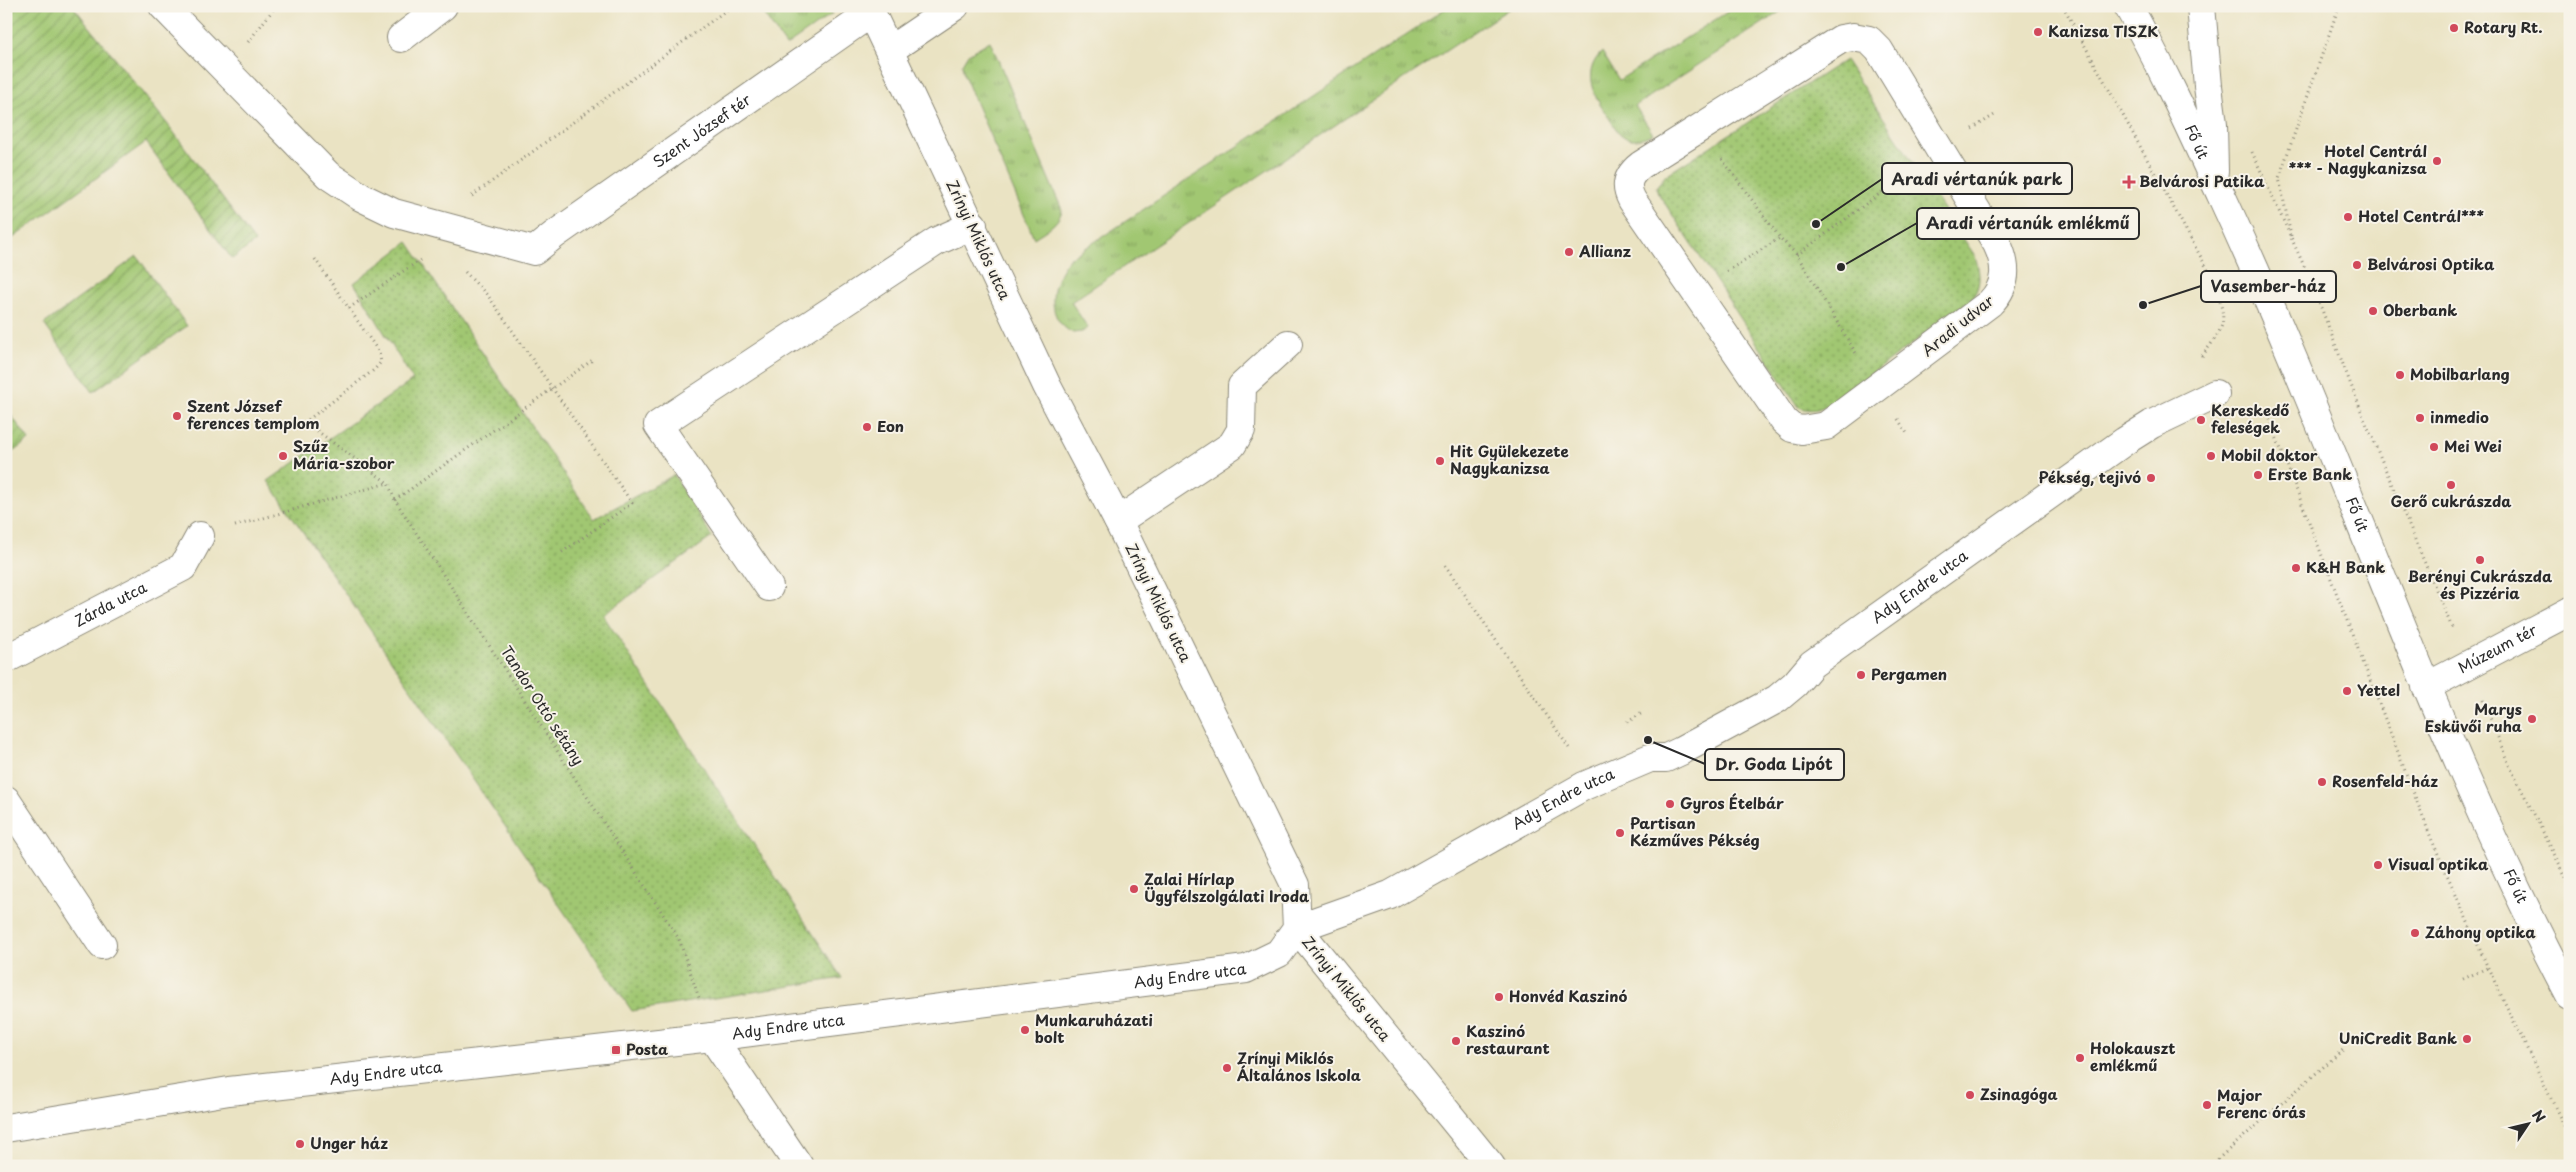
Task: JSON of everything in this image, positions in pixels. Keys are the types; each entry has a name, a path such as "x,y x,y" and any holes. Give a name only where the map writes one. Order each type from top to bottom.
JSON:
{"street":[{"path":"163,6 328,175 361,197 443,237"},
{"path":"401,38 443,6"},
{"path":"890,50 955,6"},
{"path":"2201,6 2213,124 2214,180"},
{"name":"Szent József tér","path":"443,237 534,251 870,10"},
{"name":"Zrínyi Miklós utca","path":"870,10 973,225 1047,386 1118,521 1285,862 1295,885 1297,928 1491,1166"},
{"name":"Fő út","path":"2135,10 2297,366 2426,687 2526,908 2570,996"},
{"name":"Aradi udvar","path":"1841,39 1869,40 1879,50 1940,149 2001,253 2004,283 1990,303 1878,389 1826,426 1808,430 1792,428 1784,421 1632,200 1627,187 1628,178 1633,171 1841,39"},
{"path":"770,587 658,425 937,241 973,225"},
{"path":"1118,521 1232,445 1241,430 1242,386 1288,344"},
{"name":"Ady Endre utca","path":"6,1128 229,1091 712,1038 1246,969 1279,953 1297,928 1390,895 1584,786 1650,758 1666,758 1777,699 1795,684 1812,664 2125,441 2159,420 2214,394"},
{"name":"Zárda utca","path":"6,659 183,567 200,536"},
{"name":"Múzeum tér","path":"2426,687 2570,611"},
{"path":"6,800 102,945"},
{"path":"712,1038 799,1166"}],"path":[{"path":"226,70 276,6"},
{"path":"349,308 406,271 443,237 464,202 732,6"},
{"path":"2063,6 2214,281 2224,315 2222,330 2202,356 2223,421 2265,408 2387,730 2431,838 2488,968 2570,1138"},
{"path":"2339,6 2279,178 2293,244 2310,279 2363,416 2509,764 2570,885"},
{"path":"1797,255 1940,149 1996,114"},
{"path":"1699,128 1780,238 1797,255 1878,389 1908,434"},
{"path":"443,237 489,297 632,503 561,553"},
{"path":"1695,291 1780,238"},
{"path":"315,259 379,352 381,362 374,370 305,422 388,483"},
{"path":"395,500 594,359"},
{"path":"200,536 388,483"},
{"name":"Tandor Ottó sétány","path":"388,483 395,500 679,939 712,1038"},
{"path":"1445,565 1556,726 1569,748"},
{"path":"1627,722 1644,712"},
{"path":"2463,979 2488,968"},
{"path":"2210,1166 2344,1048"}],"green space":[{"path":"6,6 73,6 169,126 255,242 232,259 146,142 6,243"},
{"path":"764,6 828,6 832,14 786,46 760,9"},
{"path":"1449,6 1513,6 1071,302 1088,328 1082,332 1073,333 1063,326 1057,318 1053,299 1054,288 1058,278 1069,259"},
{"path":"1737,6 1789,6 1635,106 1653,134 1633,139 1621,135 1598,102 1592,85 1592,68 1595,60 1602,52 1619,80"},
{"path":"990,41 1062,210 1055,223 1034,238 964,75 962,64 968,54"},
{"path":"1845,60 1975,256 1979,279 1977,289 1971,300 1836,400 1823,407 1809,410 1799,407 1658,193 1656,187 1666,175"},
{"path":"408,242 594,519 674,475 712,537 603,615 842,978 632,1011 268,481 413,380 354,283"},
{"path":"137,256 187,326 93,392 44,324"},
{"path":"6,408 29,440 6,457"}],"place":[{"name":"Rotary Rt.","path":"2454,28"},
{"name":"Kanizsa TISZK","path":"2038,32"},
{"name":"Hotel Centrál *** - Nagykanizsa","path":"2437,161"},
{"name":"Belvárosi Patika","path":"2129,182"},
{"name":"Hotel Centrál***","path":"2348,217"},
{"name":"Aradi vértanúk park","path":"1816,224"},
{"name":"Allianz","path":"1569,252"},
{"name":"Belvárosi Optika","path":"2357,265"},
{"name":"Aradi vértanúk emlékmű","path":"1841,267"},
{"name":"Vasember-ház","path":"2143,305"},
{"name":"Oberbank","path":"2373,311"},
{"name":"Mobilbarlang","path":"2400,375"},
{"name":"Szent József ferences templom","path":"177,416"},
{"name":"inmedio","path":"2420,418"},
{"name":"Kereskedő feleségek","path":"2201,420"},
{"name":"Eon","path":"867,427"},
{"name":"Mei Wei","path":"2434,447"},
{"name":"Szűz Mária-szobor","path":"283,456"},
{"name":"Mobil doktor","path":"2211,456"},
{"name":"Hit Gyülekezete Nagykanizsa","path":"1440,461"},
{"name":"Erste Bank","path":"2258,475"},
{"name":"Pékség, tejivó","path":"2151,478"},
{"name":"Gerő cukrászda","path":"2451,485"},
{"name":"Berényi Cukrászda és Pizzéria","path":"2480,560"},
{"name":"K&H Bank","path":"2296,568"},
{"name":"Pergamen","path":"1861,675"},
{"name":"Yettel","path":"2347,691"},
{"name":"Marys Esküvői ruha","path":"2532,719"},
{"name":"Dr. Goda Lipót","path":"1648,740"},
{"name":"Rosenfeld-ház","path":"2322,782"},
{"name":"Gyros Ételbár","path":"1670,804"},
{"name":"Partisan Kézműves Pékség","path":"1620,833"},
{"name":"Visual optika","path":"2378,865"},
{"name":"Zalai Hírlap Ügyfélszolgálati Iroda","path":"1134,889"},
{"name":"Záhony optika","path":"2415,933"},
{"name":"Honvéd Kaszinó","path":"1499,997"},
{"name":"Munkaruházati bolt","path":"1025,1030"},
{"name":"UniCredit Bank","path":"2467,1039"},
{"name":"Kaszinó restaurant","path":"1456,1041"},
{"name":"Posta","path":"616,1050"},
{"name":"Holokauszt emlékmű","path":"2080,1058"},
{"name":"Zrínyi Miklós Általános Iskola","path":"1227,1068"},
{"name":"Zsinagóga","path":"1970,1095"},
{"name":"Major Ferenc órás","path":"2207,1105"},
{"name":"Unger ház","path":"300,1144"}]}
